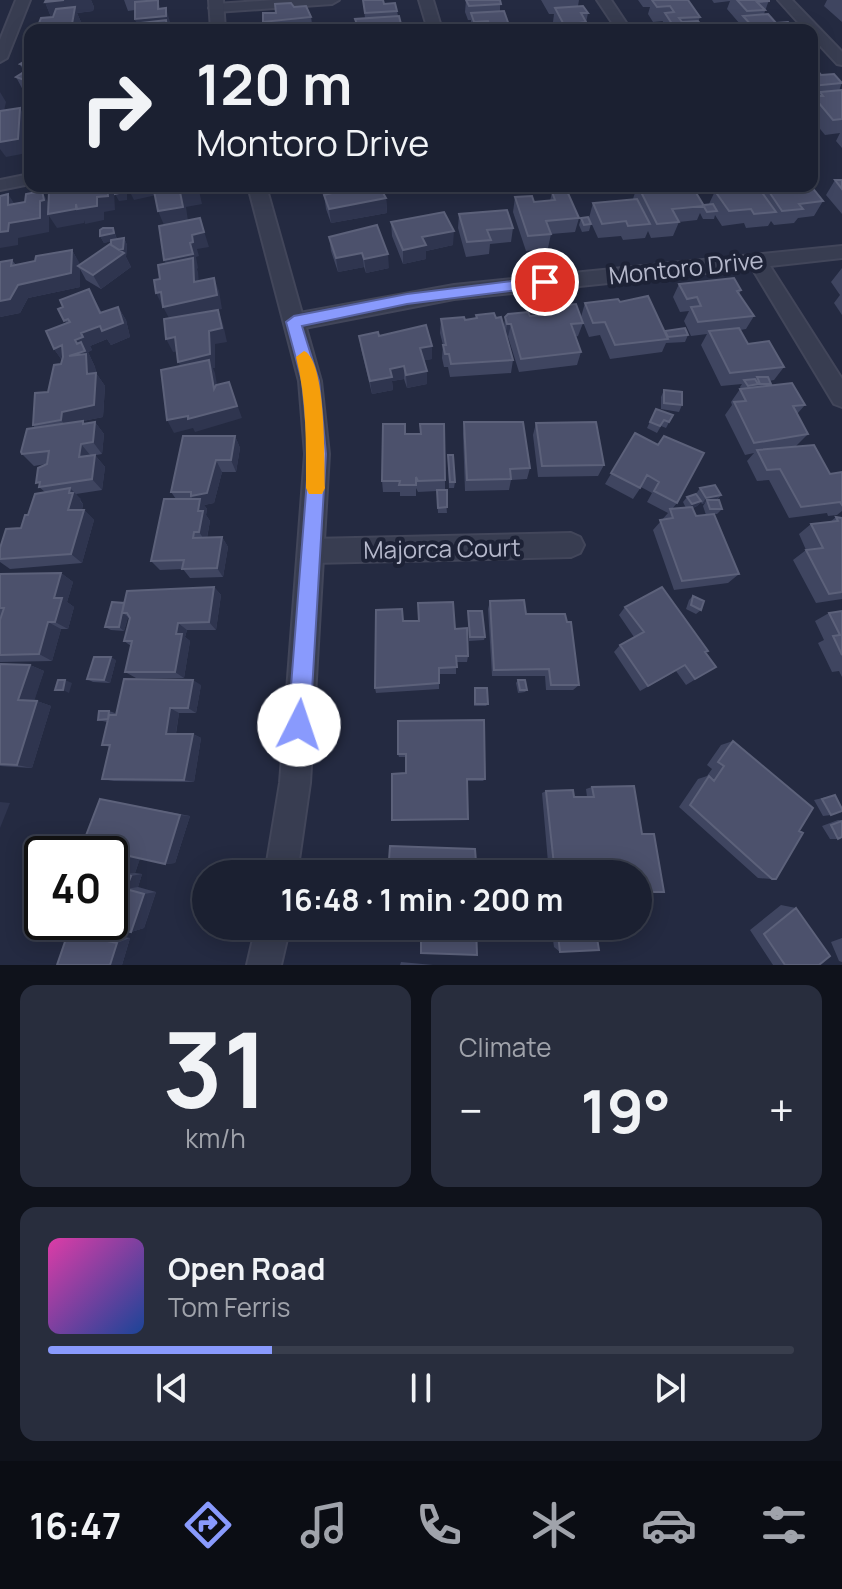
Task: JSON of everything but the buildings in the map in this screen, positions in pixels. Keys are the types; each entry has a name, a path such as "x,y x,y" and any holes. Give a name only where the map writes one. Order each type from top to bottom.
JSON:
{"street":[{"path":"0,58 23,0"},
{"path":"218,24 216,4 332,0"},
{"path":"426,0 433,24"},
{"path":"604,0 620,24"},
{"path":"785,0 807,24"},
{"path":"818,35 842,61"},
{"path":"0,185 24,180"},
{"path":"259,192 310,381 317,454 295,783 283,860"},
{"name":"Montoro Drive","path":"294,322 454,292 842,252"},
{"path":"757,260 842,398"},
{"name":"Majorca Court","path":"312,551 571,545"},
{"path":"264,965 270,940"}],"slow traffic":[{"path":"304,357 315,430 315,488"}],"route":[{"path":"299,725 317,454 310,381 294,322 407,299 545,282"}]}
